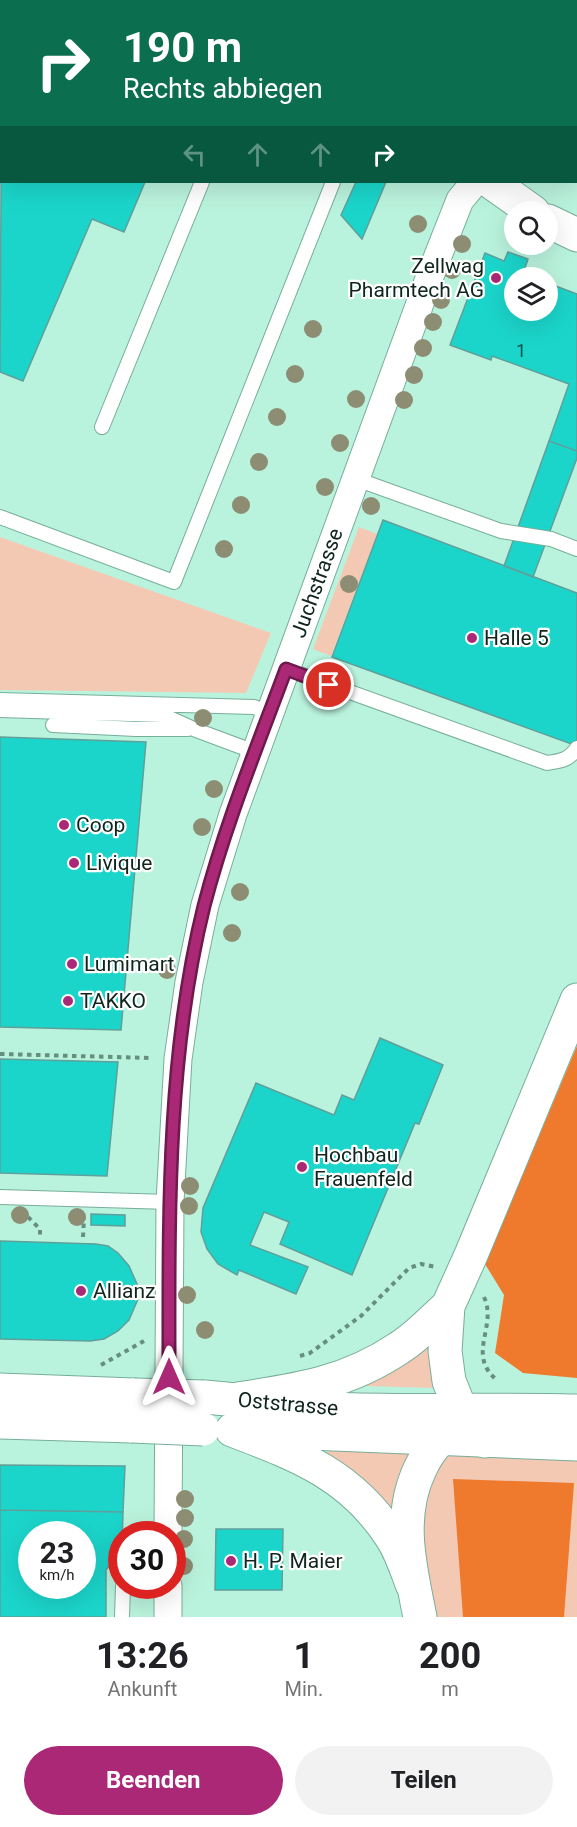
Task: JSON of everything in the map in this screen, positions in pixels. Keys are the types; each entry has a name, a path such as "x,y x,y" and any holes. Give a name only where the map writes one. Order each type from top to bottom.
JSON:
{"main road":[{"path":"492,183 518,201"},
{"path":"558,226 577,235"},
{"path":"420,1617 412,1584 407,1538 409,1499 428,1454 441,1439 474,1421 449,1381 445,1351 448,1306 577,1000"},
{"path":"238,1399 301,1389 349,1375 376,1363 402,1347 448,1306"},
{"name":"Oststrasse","path":"0,1390 133,1410 217,1430 441,1439"},
{"name":"Oststrasse","path":"0,1422 133,1410 204,1397 474,1421 564,1443"},
{"name":"Oststrasse","path":"474,1421 565,1411"},
{"path":"217,1430 314,1465 346,1486 372,1512 393,1539 412,1584"}],"street":[{"name":"Juchstrasse","path":"168,1521 170,1202 178,1059 189,982 205,905 255,752 449,225 460,200 474,183"},
{"path":"168,1599 168,1617"}],"lane":[{"path":"102,427 202,183"},
{"path":"0,517 174,582 333,183"},
{"path":"356,479 501,531 551,539 577,549"},
{"path":"286,669 547,763 564,761 572,756 577,748"},
{"path":"0,700 254,707 270,713"},
{"path":"0,710 163,716 255,752"},
{"path":"53,724 196,730"},
{"path":"0,1197 170,1202"},
{"path":"122,1617 123,1599"}],"path":[{"path":"0,1054 162,1059"},
{"path":"291,1360 310,1353 361,1316 409,1268 421,1264 439,1268"},
{"path":"478,1291 488,1307 482,1355 486,1370 497,1381 507,1384"},
{"path":"95,1368 144,1341"}],"shaded area":[{"path":"359,527 377,534 331,656 313,649"},
{"path":"0,537 271,633 246,693 0,690"},
{"path":"577,1046 577,1378 523,1373 495,1353 504,1295 485,1264"},
{"path":"428,1342 436,1388 364,1386"},
{"path":"329,1451 410,1452 396,1514 326,1453"},
{"path":"452,1454 577,1460 577,1617 435,1617 421,1531 423,1494 445,1456"},
{"path":"453,1479 574,1483 564,1617 463,1617"}],"building":[{"path":"1,183 145,183 124,232 92,219 23,381 0,372"},
{"path":"356,183 386,183 362,239 341,215"},
{"path":"485,253 504,261 507,255 517,255 528,259 525,267 504,267 504,321 558,321 558,287 577,294 577,451 549,441 569,384 492,356 491,360 450,345"},
{"path":"549,441 577,451 577,458 533,577 504,566"},
{"path":"383,520 577,593 577,746 332,657"},
{"path":"0,737 146,742 121,1030 0,1027"},
{"path":"380,1038 443,1065 419,1124 415,1123 352,1275 280,1244 289,1222 264,1212 250,1245 308,1267 296,1294 239,1270 237,1275 218,1264 207,1249 201,1232 203,1208 256,1083 334,1115 342,1095 354,1100"},
{"path":"0,1059 118,1062 107,1176 0,1173"},
{"path":"91,1214 125,1215 125,1226 91,1225"},
{"path":"0,1241 108,1246 118,1253 129,1266 137,1284 138,1299 129,1320 118,1331 104,1339 90,1341 0,1339"},
{"path":"0,1465 125,1466 123,1512 0,1510"},
{"path":"0,1510 123,1512 123,1521 108,1521 106,1617 0,1617"},
{"path":"216,1529 283,1529 282,1590 215,1590"}],"place":[{"name":"Zellwag Pharmtech AG","path":"496,278"},
{"name":"Halle 5","path":"472,638"},
{"name":"Coop","path":"64,825"},
{"name":"Livique","path":"74,863"},
{"name":"Lumimart","path":"72,964"},
{"name":"TAKKO","path":"68,1001"},
{"name":"Hochbau Frauenfeld","path":"302,1167"},
{"name":"Allianz","path":"81,1291"},
{"name":"H. P. Maier","path":"231,1561"}],"route":[{"path":"169,1377 170,1202 178,1059 189,982 205,905 233,814 286,669 329,685"}]}
